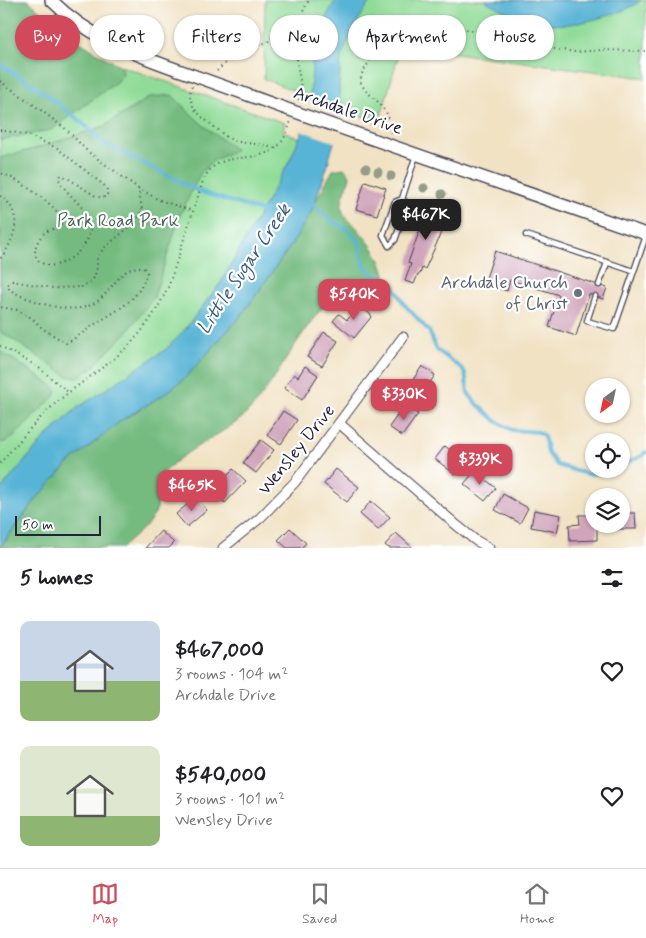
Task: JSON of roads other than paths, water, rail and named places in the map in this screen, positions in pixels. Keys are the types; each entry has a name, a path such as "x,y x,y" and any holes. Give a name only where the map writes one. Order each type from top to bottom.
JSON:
{"street":[{"name":"Archdale Drive","path":"51,0 76,22 113,44 141,57 646,235"},
{"name":"Wensley Drive","path":"223,548 236,544 295,482 404,337"},
{"path":"340,424 454,523 475,540 489,548"}],"lane":[{"path":"402,199 408,204 395,240 389,246 383,235 395,202 402,199 416,153"},
{"path":"526,235 633,271"},
{"path":"596,296 587,321 614,329 646,235"},
{"path":"599,285 607,262"}],"water":[{"name":"Little Sugar Creek","path":"336,0 371,0 362,15 348,15 348,41 341,57 339,87 341,119 312,210 294,241 241,316 184,379 163,395 122,420 69,463 37,498 0,547 0,490 4,485 44,439 76,409 165,350 183,332 222,281 290,160 304,126 310,93 313,60 338,60 338,15 327,15"},
{"path":"484,0 641,0 629,8 610,15 588,21 557,25 554,25 554,15 515,15"}],"waterway":[{"name":"Little Sugar Creek","path":"0,64 35,86 78,119 105,144 201,192 261,211 266,210"},
{"path":"311,203 331,221 347,229 360,244 364,266 371,273 392,283 404,304 429,331 437,350 465,373 468,393 475,402 496,421 512,430 539,432 544,436 548,453 557,465 585,473"},
{"path":"630,461 646,452"}],"place":[{"name":"Archdale Church of Christ","path":"578,293"}],"park label":[{"name":"Park Road Park","path":"118,221"}]}
